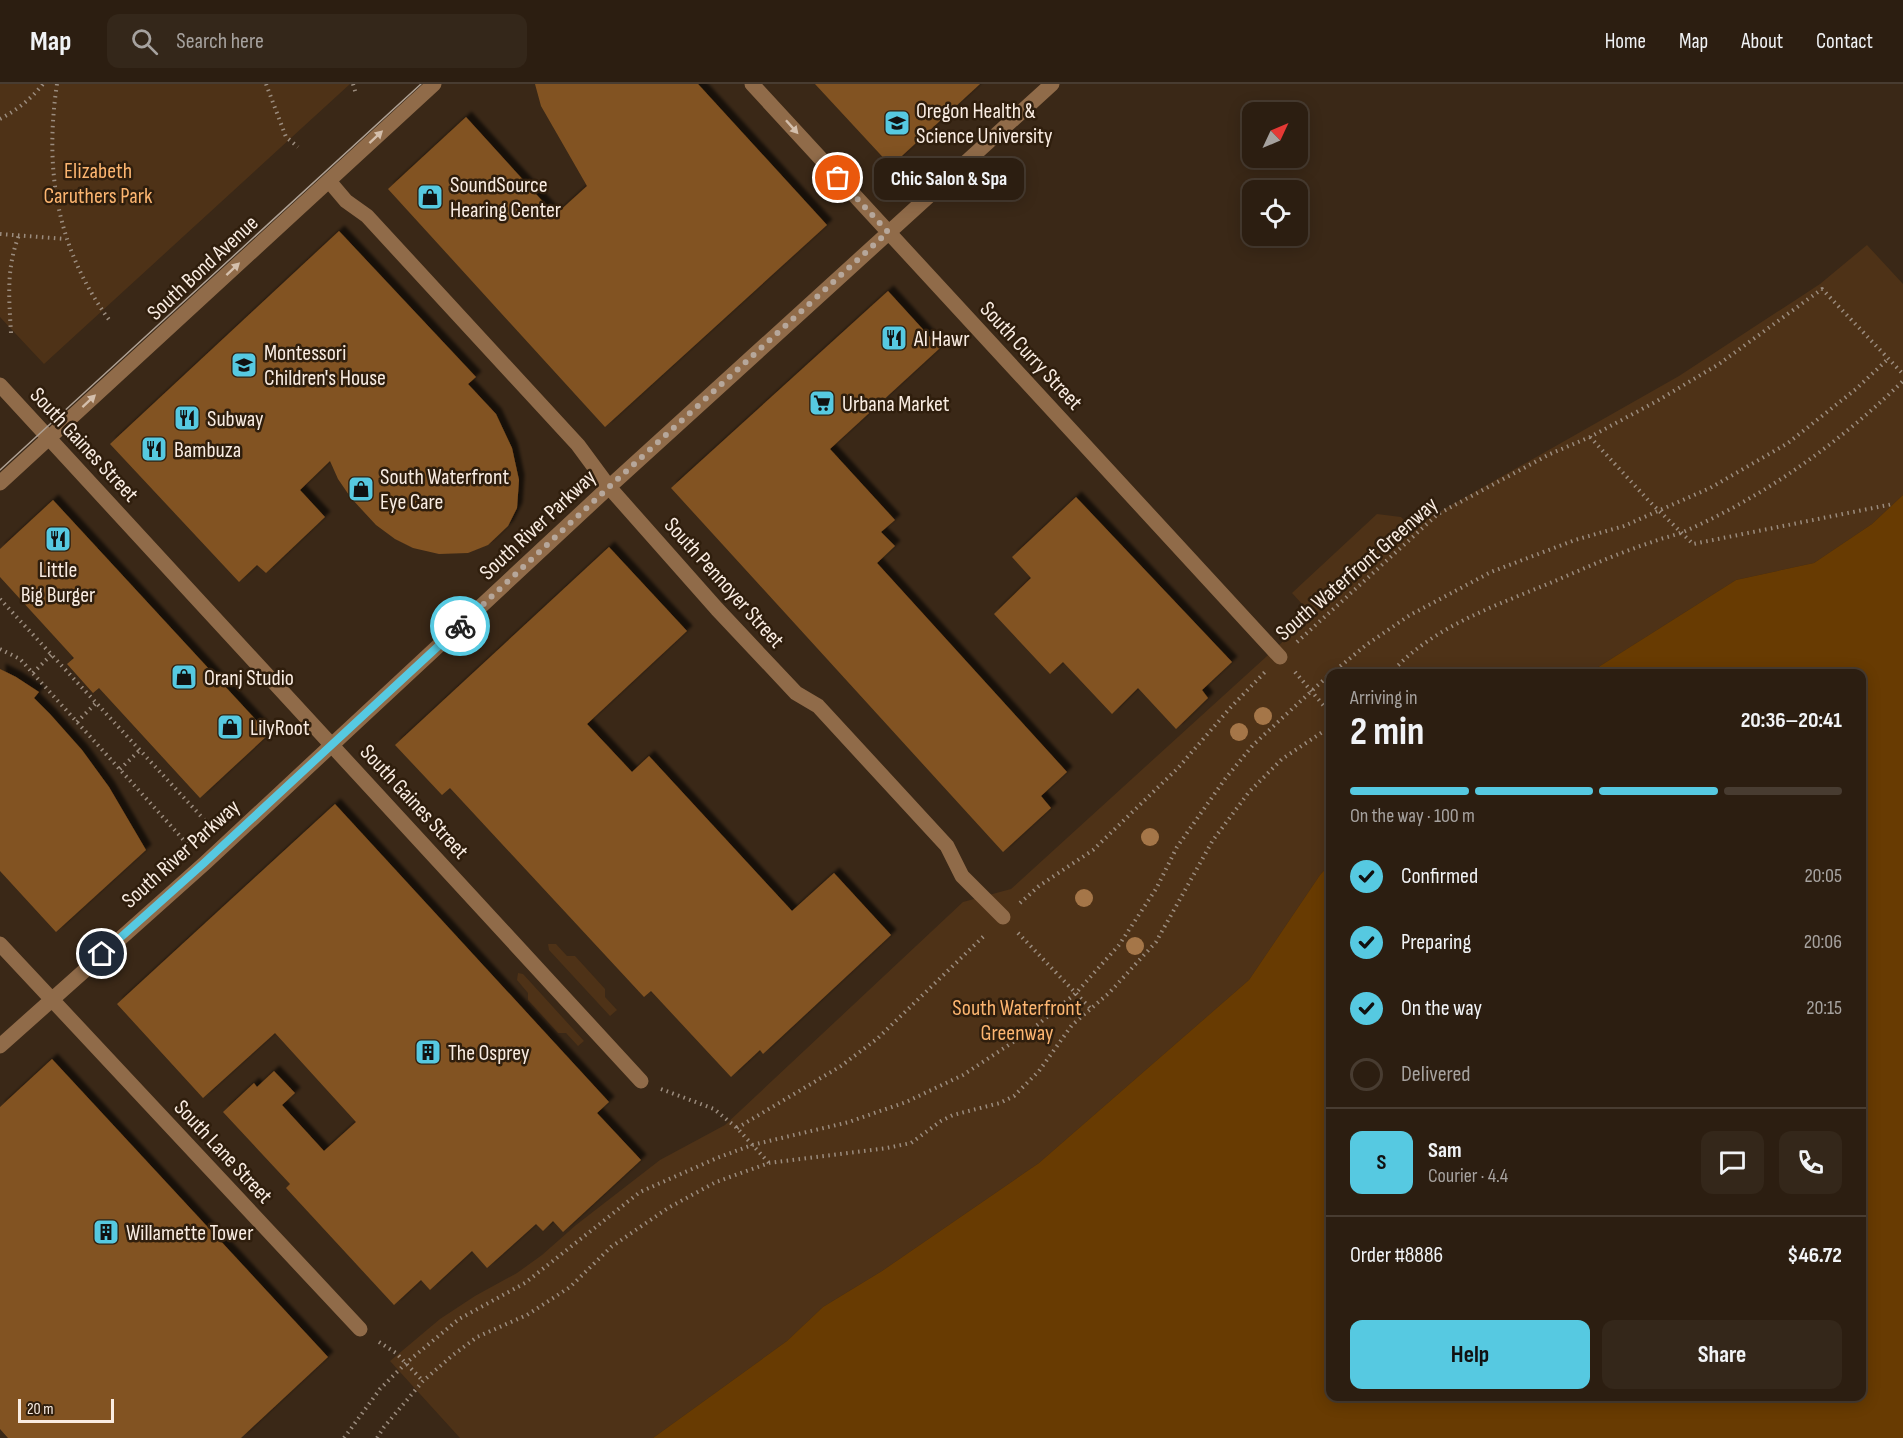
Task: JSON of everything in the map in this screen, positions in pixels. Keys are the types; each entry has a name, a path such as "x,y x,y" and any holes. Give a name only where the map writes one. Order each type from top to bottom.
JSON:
{"street":[{"name":"South Bond Avenue","path":"0,483 434,84"},
{"name":"South Curry Street","path":"752,84 1280,657"},
{"name":"South River Parkway","path":"0,1046 226,843 609,487 1052,84"},
{"name":"South Pennoyer Street","path":"328,181 346,201 367,216 583,451 609,487 717,609 796,693 818,706 939,837 947,846 962,876 1003,917"},
{"name":"South Gaines Street","path":"0,385 641,1081"},
{"name":"South Lane Street","path":"0,944 360,1329"}],"path":[{"path":"0,119 34,96 43,84"},
{"path":"57,84 52,118 52,160 56,198 66,239 79,273 110,321"},
{"path":"266,84 286,137 298,147"},
{"path":"353,84 356,94"},
{"path":"0,234 66,239"},
{"path":"11,333 9,280 11,255 19,235"},
{"name":"South Waterfront Greenway","path":"737,1128 841,1066 878,1038 970,952 1003,917 1039,886 1093,850 1178,768 1231,707 1280,657 1438,514 1550,454 1590,437 1657,401 1719,364 1822,289 1903,374"},
{"path":"1337,669 1366,645 1410,615 1491,572 1565,544 1624,526 1710,488 1788,442 1856,389 1889,358"},
{"path":"1395,669 1415,650 1434,637 1480,613 1582,568 1681,533 1735,507 1834,442 1903,381"},
{"path":"1590,437 1693,544 1893,504"},
{"path":"0,599 226,843"},
{"path":"0,649 20,659 204,863"},
{"path":"33,673 52,654"},
{"path":"344,1438 380,1389 406,1363 459,1319 525,1283 640,1192 752,1144 849,1122 906,1102 963,1075 1030,1031 1076,993 1119,945 1156,889 1177,848 1225,779 1253,745 1326,678"},
{"path":"1311,690 1326,707"},
{"path":"77,722 96,703"},
{"path":"377,1438 423,1381 477,1337 527,1314 570,1287 611,1247 668,1208 716,1182 769,1163 911,1143 941,1120 1000,1103 1014,1096 1027,1085 1072,1025 1109,993 1156,942 1213,840 1249,792 1282,759 1326,730"},
{"path":"120,769 140,750"},
{"path":"1003,917 1090,1008"},
{"path":"641,1081 714,1109 737,1128 769,1163"},
{"path":"360,1329 396,1353 423,1381"}],"green space":[{"name":"Elizabeth Caruthers Park","path":"0,84 350,84 44,364 0,317"},
{"name":"South Waterfront Greenway","path":"1867,245 1903,284 1903,495 1872,524 1814,563 1736,580 1595,669 1326,669 1326,868 1249,980 1039,1163 882,1271 823,1307 787,1341 653,1438 460,1438 390,1361 440,1319 517,1273 542,1255 576,1225 660,1160 725,1125 963,902 1011,889 1312,615 1292,593 1377,514 1401,517 1411,528 1679,376 1820,284"},
{"path":"548,944 556,944 567,956 575,956 605,989 605,997 617,1010 610,1016 549,950"},
{"path":"518,973 523,974 584,1041 578,1046 566,1033 558,1033 528,1000 528,993 517,980"}],"shaded area":[{"path":"1903,495 1903,1438 653,1438 787,1341 823,1307 882,1271 1039,1163 1249,980 1326,868 1326,1401 1866,1401 1866,669 1595,669 1736,580 1814,563 1872,524"}],"building":[{"path":"535,84 698,84 827,225 605,427 388,189 466,117 555,215 587,186 541,106"},
{"name":"Oregon Health & Science University","path":"815,84 980,84 891,166"},
{"path":"339,231 476,377 468,384 496,414 512,448 519,480 517,508 508,526 488,545 468,553 439,554 413,548 395,539 376,525 351,498 338,479 330,461 300,490 325,517 266,573 257,565 239,582 110,444"},
{"path":"888,291 940,348 830,449 895,520 881,532 895,546 877,563 1067,772 1041,796 1051,808 1003,852 671,488"},
{"path":"1076,497 1232,662 1202,690 1208,698 1176,729 1138,688 1112,714 1063,662 1050,674 994,614 1031,578 1012,557"},
{"path":"53,500 269,734 200,798 99,688 93,693 67,664 74,658 0,577 0,549"},
{"path":"609,547 687,631 587,724 632,772 649,756 792,911 834,873 891,935 763,1054 760,1050 731,1077 651,991 644,997 450,788 442,795 395,745"},
{"path":"0,669 39,692 34,698 82,750 109,787 146,850 56,932 0,871"},
{"name":"The Osprey","path":"335,804 609,1102 597,1113 641,1160 563,1232 553,1221 543,1231 536,1224 487,1268 472,1251 430,1290 421,1280 394,1305 286,1188 290,1184 223,1112 254,1083 257,1087 274,1071 295,1093 282,1105 324,1151 356,1122 275,1033 203,1098 117,1004"},
{"name":"Willamette Tower","path":"52,1059 328,1357 241,1438 8,1438 0,1429 0,1107"}],"tram line":[{"path":"0,470 421,84"}],"way so far":[{"path":"460,626 888,232 838,178"}],"place":[{"name":"Oregon Health & Science University","path":"897,123"},
{"name":"Chic Salon & Spa","path":"838,178"},
{"name":"SoundSource Hearing Center","path":"430,197"},
{"name":"Al Hawr","path":"894,338"},
{"name":"Montessori Children's House","path":"244,365"},
{"name":"Urbana Market","path":"822,403"},
{"name":"Subway","path":"187,418"},
{"name":"Bambuza","path":"154,449"},
{"name":"South Waterfront Eye Care","path":"361,489"},
{"name":"Little Big Burger","path":"58,539"},
{"name":"Oranj Studio","path":"184,677"},
{"name":"LilyRoot","path":"230,727"},
{"name":"The Osprey","path":"428,1052"},
{"name":"Willamette Tower","path":"106,1232"}],"route":[{"path":"102,954 333,745 460,626"}]}
